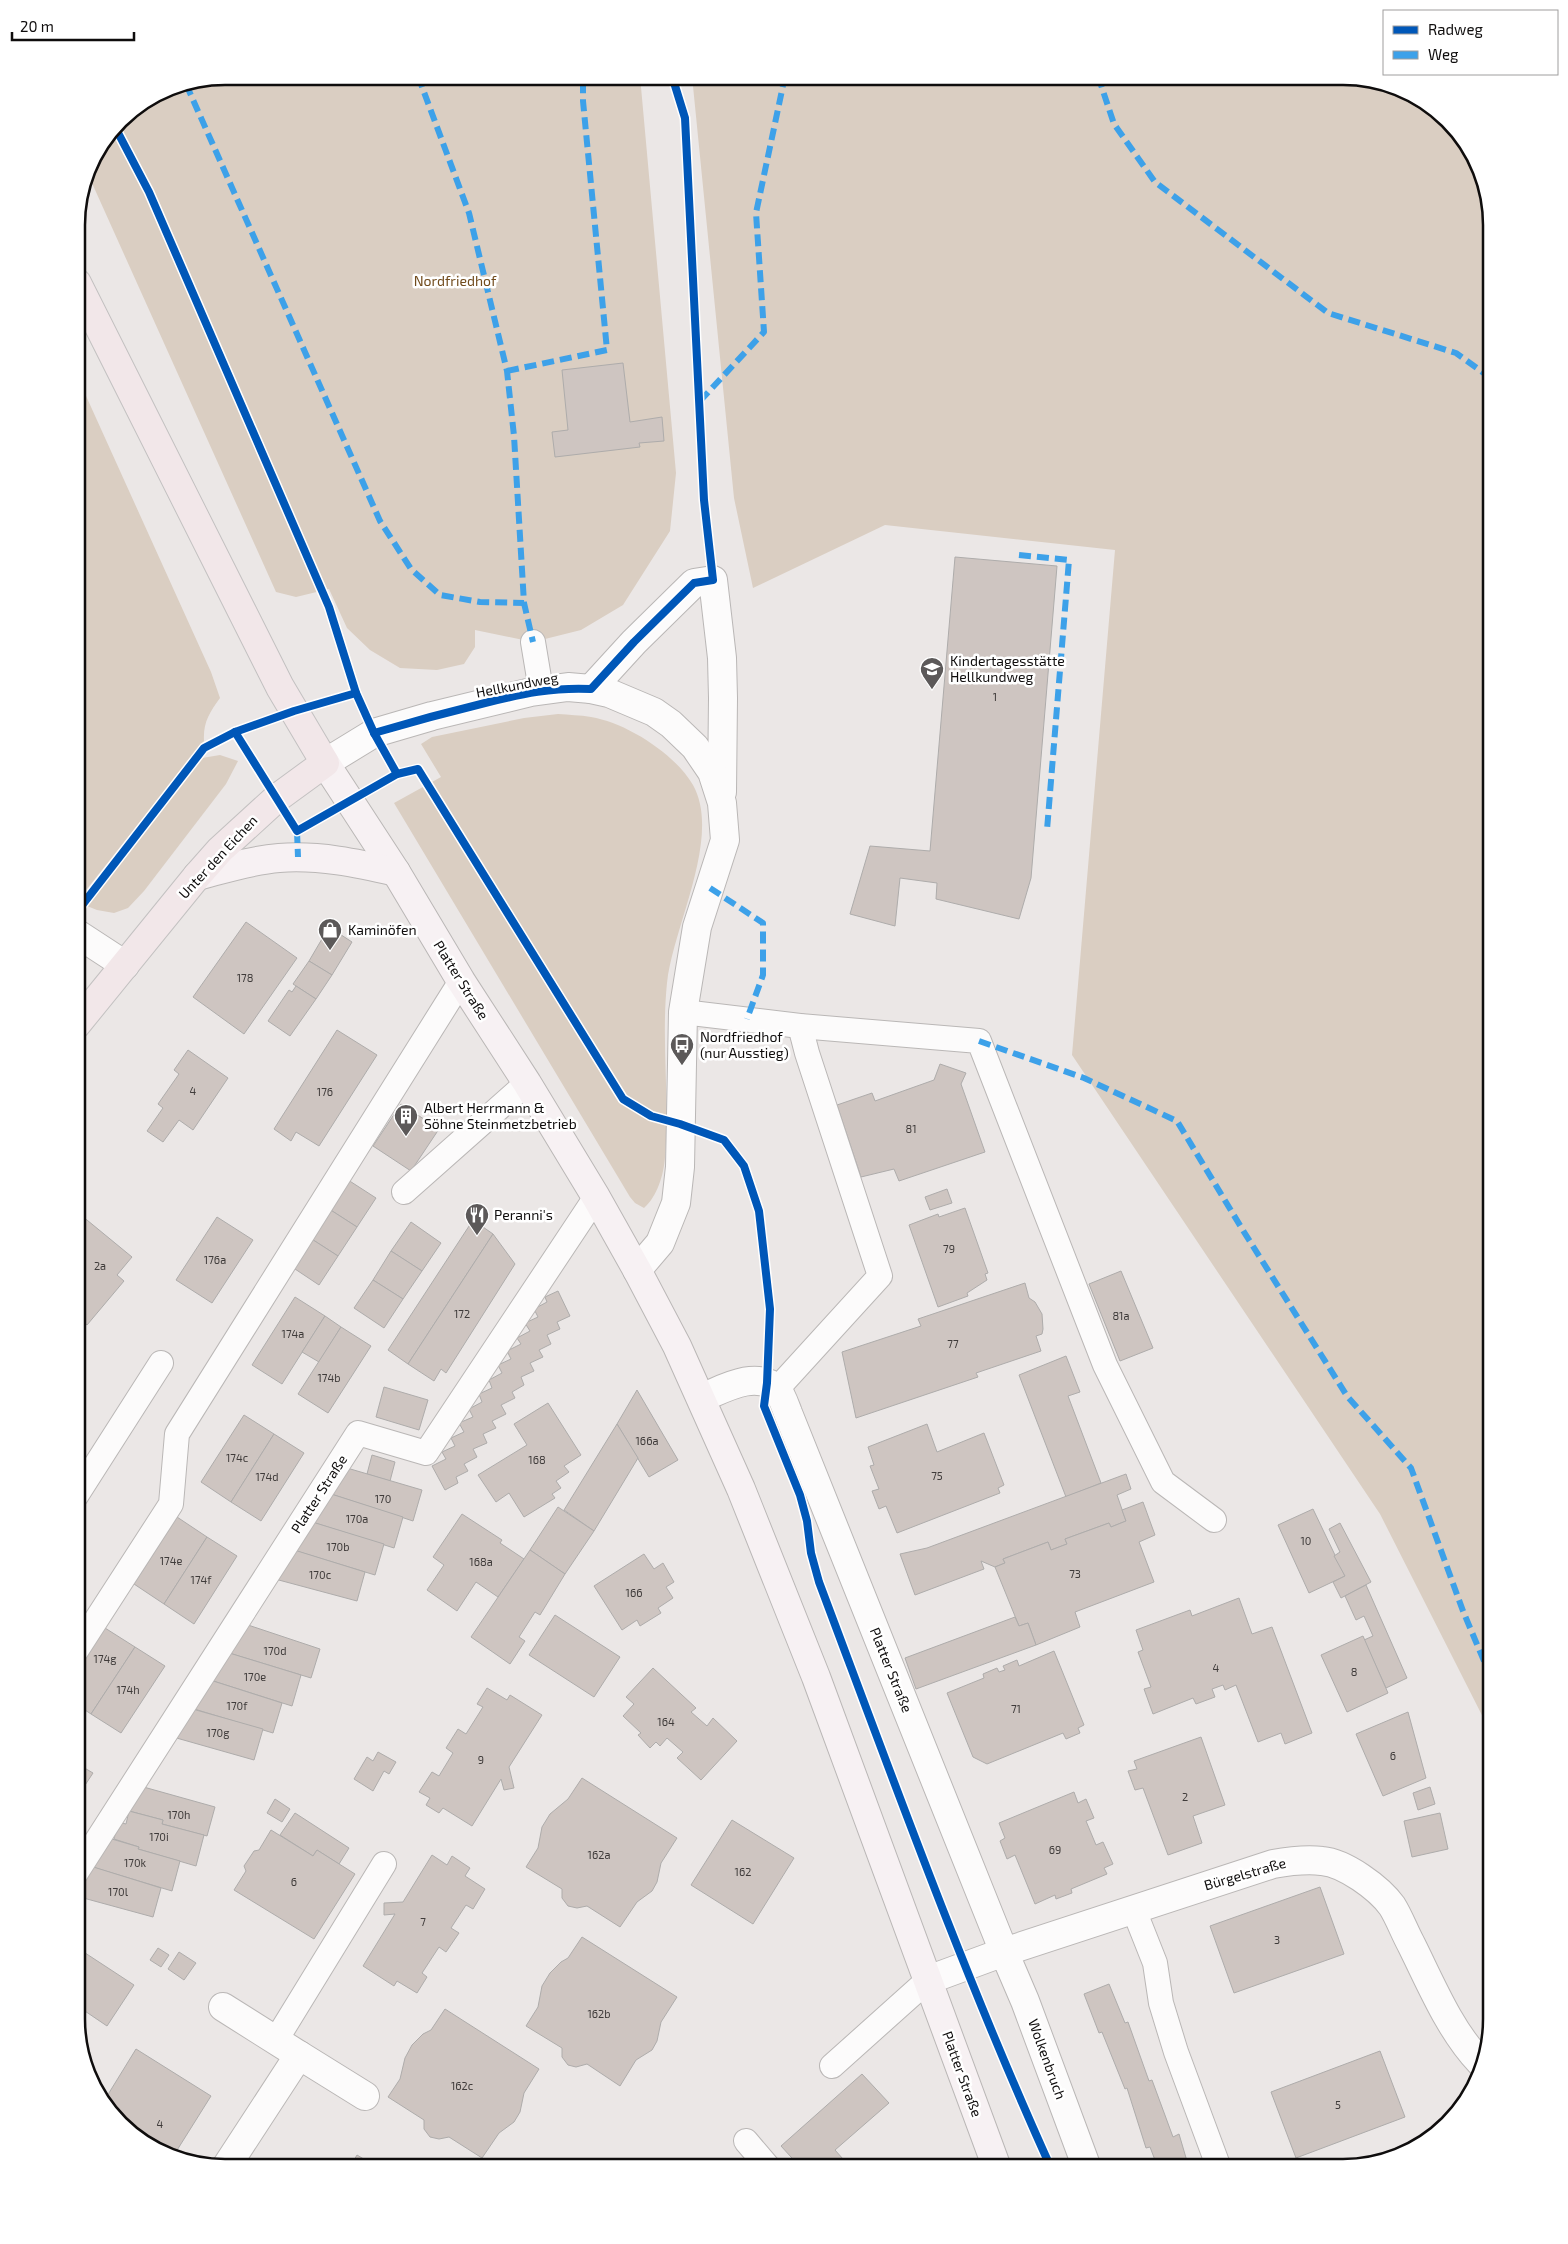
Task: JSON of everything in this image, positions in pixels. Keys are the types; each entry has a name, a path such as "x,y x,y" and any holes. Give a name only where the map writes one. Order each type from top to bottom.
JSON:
{"main road":[{"path":"85,301 280,687 325,763"},
{"name":"Platter Straße","path":"325,763 396,872 461,981 528,1083 596,1197 637,1270 701,1398 741,1489 816,1677 994,2159"},
{"name":"Unter den Eichen","path":"85,1014 197,876 246,825 277,798 325,763"},
{"path":"197,876 258,862 298,858 324,858 396,872"}],"street":[{"name":"Hellkundweg","path":"591,689 657,618 694,583 713,580 723,690 722,803 725,840 697,927 683,1012 680,1167 676,1203 660,1243 637,1270"},
{"name":"Hellkundweg","path":"325,763 374,733 432,716 541,690 568,687 591,689 628,700 654,712 671,724 695,747 712,772 722,803"},
{"path":"85,939 125,965"},
{"path":"701,1398 744,1382 761,1381 777,1389"},
{"name":"Platter Straße","path":"777,1389 792,1422 1004,1952"},
{"name":"Bürgelstraße","path":"1004,1952 1264,1867 1298,1860 1325,1861 1352,1872 1376,1889 1392,1906 1442,2005 1468,2049 1477,2059"},
{"path":"928,1980 1004,1952"},
{"name":"Wolkenbruch","path":"1004,1952 1025,2000 1084,2159"},
{"path":"223,2007 365,2096"},
{"path":"232,2159 299,2055"}],"lane":[{"path":"533,642 541,690"},
{"path":"85,1637 171,1504 177,1434 461,981"},
{"path":"683,1012 800,1026 979,1041 1105,1365 1163,1482 1214,1520"},
{"path":"777,1389 880,1276 807,1053 800,1026"},
{"path":"404,1192 528,1083"},
{"name":"Platter Straße","path":"85,1859 358,1433 426,1453 596,1197"},
{"path":"85,1482 161,1363"},
{"path":"276,2040 384,1864"},
{"path":"1134,1910 1155,1963 1161,2002 1176,2052 1216,2159"},
{"path":"832,2066 928,1980"},
{"path":"746,2141 761,2159"}],"green space":[{"name":"Nordfriedhof","path":"641,85 676,473 670,531 623,605 581,630 533,642 475,630 475,647 464,664 437,670 400,668 370,650 347,628 329,589 296,597 276,592 92,183 99,163 114,140 126,126 155,104 180,92 207,86"},
{"path":"693,85 1352,85 1379,90 1413,104 1442,126 1464,155 1478,189 1483,225 1483,1717 1380,1514 1072,1055 1115,550 885,525 753,588 734,498"},
{"path":"85,394 211,672 220,698 208,718 204,741 85,891"},
{"path":"558,714 587,716 605,720 649,742 675,762 685,773 693,785 700,806 702,830 699,856 667,983 665,1027 667,1114 664,1164 656,1192 644,1208 635,1203 630,1197 394,803 441,777 421,744 432,737 524,718"},
{"path":"220,755 238,761 226,784 144,891 128,908 114,913 87,906 202,758"}],"building":[{"path":"623,363 630,422 662,417 664,441 639,443 640,447 555,457 552,432 568,430 562,370"},
{"path":"955,557 1057,566 1031,878 1019,919 936,899 937,883 900,878 895,926 850,914 870,846 930,851"},
{"path":"246,922 297,958 244,1034 193,997"},
{"name":"Kaminöfen","path":"329,927 352,942 332,975 309,961"},
{"path":"309,961 332,975 316,999 293,984"},
{"path":"296,986 316,999 290,1036 268,1021 289,990 292,992"},
{"path":"337,1030 377,1055 319,1146 296,1132 291,1141 274,1129"},
{"path":"188,1050 228,1078 193,1130 179,1120 163,1142 147,1131 163,1108 158,1104 179,1074 174,1070"},
{"path":"940,1064 966,1073 961,1084 985,1152 899,1181 894,1169 861,1177 837,1105 872,1093 875,1101 934,1080"},
{"name":"Albert Herrmann & Söhne Steinmetzbetrieb","path":"401,1104 439,1129 411,1171 373,1146"},
{"path":"345,1178 376,1198 357,1227 326,1207"},
{"path":"947,1189 952,1203 930,1210 925,1197"},
{"path":"326,1207 357,1227 338,1256 307,1236"},
{"path":"965,1208 988,1273 985,1274 987,1280 967,1293 968,1296 938,1307 909,1225 938,1214 939,1217"},
{"path":"217,1217 253,1240 212,1303 176,1280"},
{"path":"85,1218 132,1257 117,1275 124,1281 87,1325 85,1323"},
{"path":"473,1220 493,1234 408,1364 388,1350"},
{"path":"411,1222 441,1243 422,1271 391,1251"},
{"path":"493,1234 515,1264 446,1373 441,1369 434,1381 408,1364"},
{"path":"307,1236 338,1256 319,1285 289,1265"},
{"path":"391,1251 422,1271 403,1299 373,1280"},
{"path":"1121,1271 1153,1348 1120,1361 1089,1284"},
{"path":"373,1280 403,1299 384,1328 354,1308"},
{"path":"1025,1283 1029,1298 1035,1302 1042,1314 1042,1334 1036,1336 1041,1351 976,1373 978,1377 856,1418 842,1352 921,1326 918,1319"},
{"path":"558,1291 570,1316 557,1322 560,1329 547,1335 551,1344 539,1350 543,1357 530,1363 534,1371 521,1377 524,1385 512,1392 515,1398 501,1405 506,1414 492,1421 496,1428 483,1434 487,1443 473,1449 477,1457 464,1464 468,1471 456,1477 458,1483 445,1490 432,1466 446,1459 442,1452 455,1446 451,1438 464,1432 459,1423 473,1417 469,1409 482,1402 479,1394 492,1388 489,1380 502,1373 498,1365 511,1359 507,1351 521,1344 517,1338 530,1331 525,1323 538,1317 534,1309 547,1302 545,1297"},
{"path":"295,1297 325,1316 282,1384 252,1365"},
{"path":"325,1316 341,1327 319,1362 302,1352"},
{"path":"341,1327 371,1346 328,1413 298,1394"},
{"path":"1066,1356 1080,1392 1068,1396 1101,1483 1066,1497 1019,1375"},
{"path":"384,1387 428,1400 419,1430 376,1417"},
{"path":"637,1390 678,1460 649,1477 617,1424"},
{"path":"548,1403 581,1455 564,1466 569,1472 556,1481 561,1488 552,1494 555,1498 524,1517 509,1493 496,1502 478,1475 527,1445 514,1424"},
{"path":"244,1415 274,1434 231,1502 201,1482"},
{"path":"617,1424 638,1458 594,1531 564,1510"},
{"path":"927,1424 937,1452 984,1433 1004,1485 998,1488 1000,1493 897,1533 886,1506 879,1509 872,1491 879,1489 870,1466 874,1465 868,1447"},
{"path":"274,1434 304,1453 261,1521 231,1502"},
{"path":"372,1455 395,1462 390,1481 367,1474"},
{"path":"347,1468 422,1490 413,1521 331,1494 336,1477 343,1479"},
{"path":"1126,1474 1131,1489 1117,1495 1126,1521 1111,1527 1109,1523 1065,1539 1067,1544 1051,1550 1048,1542 1003,1559 1005,1563 995,1567 981,1561 984,1569 915,1595 900,1554 927,1548"},
{"path":"328,1493 403,1517 394,1548 312,1522"},
{"path":"1143,1502 1155,1535 1139,1542 1154,1582 1075,1612 1080,1627 1036,1645 1028,1623 1019,1626 995,1567 1005,1563 1003,1559 1048,1542 1051,1550 1067,1544 1065,1539 1109,1523 1111,1527 1126,1521 1122,1510"},
{"path":"558,1507 594,1531 565,1574 530,1550"},
{"path":"1313,1509 1345,1576 1309,1593 1278,1525"},
{"path":"462,1514 502,1540 500,1543 524,1559 498,1597 476,1582 457,1611 427,1590 444,1565 433,1557"},
{"path":"177,1517 207,1537 164,1604 134,1584"},
{"path":"309,1521 384,1544 375,1575 293,1550"},
{"path":"1340,1523 1371,1582 1341,1598 1333,1582 1345,1576 1334,1556 1340,1552 1329,1529"},
{"path":"207,1537 237,1556 194,1624 164,1604"},
{"path":"291,1549 365,1572 357,1601 275,1579"},
{"path":"530,1550 565,1574 540,1615 535,1612 519,1637 525,1641 510,1664 471,1637"},
{"path":"644,1554 654,1569 663,1563 674,1582 666,1587 673,1598 658,1608 661,1613 640,1626 637,1620 622,1630 594,1586"},
{"path":"1366,1585 1407,1678 1386,1688 1364,1640 1373,1636 1364,1616 1356,1620 1345,1596"},
{"path":"1239,1598 1252,1634 1272,1627 1312,1733 1285,1744 1281,1733 1258,1742 1236,1685 1225,1690 1223,1685 1212,1689 1215,1697 1196,1704 1193,1698 1153,1714 1144,1689 1151,1687 1138,1652 1143,1650 1136,1630 1190,1610 1192,1616"},
{"path":"555,1615 620,1657 594,1697 529,1655"},
{"path":"1015,1617 1019,1626 1028,1623 1036,1645 916,1689 905,1658"},
{"path":"245,1624 320,1649 311,1678 229,1653"},
{"path":"105,1628 135,1647 91,1714 85,1710 85,1658"},
{"path":"1363,1636 1388,1693 1347,1712 1321,1655"},
{"path":"135,1647 165,1666 121,1733 91,1714"},
{"path":"1054,1651 1084,1725 1078,1728 1080,1733 1066,1739 1063,1733 987,1764 973,1757 947,1693 984,1678 983,1674 997,1668 999,1672 1005,1670 1003,1666 1017,1660 1019,1666"},
{"path":"226,1652 301,1675 292,1706 210,1680"},
{"path":"653,1668 696,1708 691,1712 707,1726 713,1718 737,1741 701,1780 677,1758 683,1752 667,1738 660,1746 656,1742 650,1748 638,1735 641,1733 623,1716 634,1704 626,1697"},
{"path":"207,1679 282,1703 273,1733 191,1708"},
{"path":"487,1688 507,1700 510,1695 542,1715 509,1767 514,1788 504,1790 501,1779 472,1826 443,1808 439,1813 426,1805 430,1798 419,1792 432,1772 439,1776 453,1753 446,1748 458,1729 466,1734 483,1707 477,1704"},
{"path":"189,1708 263,1729 254,1760 173,1737"},
{"path":"1408,1712 1426,1778 1383,1796 1356,1734"},
{"path":"1201,1737 1225,1805 1193,1816 1202,1843 1168,1855 1143,1788 1135,1790 1128,1771 1137,1769 1134,1761"},
{"path":"378,1752 396,1762 389,1774 384,1771 373,1791 354,1779 367,1757 373,1761"},
{"path":"85,1768 93,1773 85,1785"},
{"path":"582,1778 677,1838 661,1863 657,1882 652,1891 637,1902 620,1927 587,1906 577,1908 568,1906 562,1898 562,1889 526,1867 538,1848 542,1827 550,1814 568,1799"},
{"path":"140,1786 215,1807 207,1836 162,1824 163,1820 129,1811"},
{"path":"1430,1787 1435,1804 1418,1810 1413,1793"},
{"path":"1074,1792 1078,1803 1086,1799 1094,1818 1086,1821 1096,1845 1103,1842 1113,1864 1104,1868 1107,1874 1071,1889 1072,1893 1056,1899 1055,1895 1035,1904 1015,1855 1007,1859 1000,1841 1005,1838 999,1823"},
{"path":"275,1799 290,1809 282,1822 267,1813"},
{"path":"129,1811 163,1820 162,1824 204,1835 196,1866 138,1849 139,1847 114,1839 118,1822 126,1824"},
{"path":"295,1813 349,1848 339,1864 317,1850 313,1856 280,1835"},
{"path":"1440,1813 1448,1849 1412,1857 1404,1821"},
{"path":"732,1820 794,1858 753,1924 691,1885"},
{"path":"271,1830 313,1856 317,1850 355,1874 314,1939 234,1890 246,1871 244,1866 254,1851 259,1850"},
{"path":"105,1837 180,1861 172,1891 89,1866"},
{"path":"432,1855 447,1865 452,1856 470,1868 465,1876 485,1889 473,1909 466,1905 451,1928 459,1933 446,1952 439,1947 422,1973 427,1977 417,1993 397,1981 394,1986 363,1966 395,1914 384,1915 384,1903 403,1902"},
{"path":"87,1865 161,1888 153,1917 85,1898 85,1867"},
{"path":"1320,1887 1344,1954 1234,1993 1210,1926"},
{"path":"582,1937 677,1997 661,2022 657,2041 652,2050 636,2060 620,2086 587,2064 576,2067 568,2065 562,2057 562,2048 526,2026 538,2007 542,1986 550,1973 568,1958"},
{"path":"158,1948 169,1955 161,1967 150,1960"},
{"path":"179,1952 196,1963 184,1980 168,1969"},
{"path":"85,1953 134,1985 107,2026 85,2011"},
{"path":"1109,1984 1125,2023 1128,2022 1149,2081 1152,2080 1173,2137 1179,2134 1186,2159 1155,2159 1150,2147 1146,2148 1127,2088 1125,2089 1102,2032 1099,2033 1084,1994"},
{"path":"445,2009 539,2069 524,2093 520,2112 514,2122 499,2133 482,2158 449,2137 439,2139 430,2137 424,2129 424,2120 388,2097 400,2079 405,2058 412,2045 423,2034 431,2030"},
{"path":"136,2049 211,2096 177,2151 163,2145 140,2130 126,2118 108,2095"},
{"path":"1380,2051 1405,2117 1296,2158 1271,2092"},
{"path":"862,2074 889,2103 835,2150 843,2159 793,2159 781,2146"},
{"path":"357,2155 364,2159 355,2159"}],"marked path":[{"path":"421,85 469,213 507,371 514,436 524,603 533,642"},
{"path":"507,371 607,350 583,85"},
{"path":"700,401 764,332 756,213 783,85"},
{"path":"1101,85 1114,124 1155,182 1328,313 1456,353 1483,372"},
{"path":"189,90 380,521 411,569 440,595 480,602 524,603"},
{"path":"1019,555 1069,560 1047,830"},
{"path":"297,831 298,857"},
{"path":"710,888 763,923 763,975 747,1019"},
{"path":"979,1041 1084,1078 1177,1121 1347,1396 1411,1468 1463,1611 1483,1659"}],"cycle path":[{"path":"374,733 512,697 551,690 591,689 634,642 694,583 713,580 704,500 685,118 675,85"},
{"path":"119,134 149,192 329,607 356,693 374,733 397,774 418,769 623,1099 651,1116 724,1140 744,1166 759,1211 770,1309 767,1383 764,1406 800,1495 807,1521 811,1553 819,1582 902,1803 988,2023 1047,2159"},
{"path":"85,901 204,748 235,732 294,711 356,693"},
{"path":"235,732 297,831 397,774"}],"place":[{"name":"Kindertagesstätte Hellkundweg","path":"932,690"},
{"name":"Kaminöfen","path":"330,951"},
{"name":"Nordfriedhof (nur Ausstieg)","path":"682,1066"},
{"name":"Albert Herrmann & Söhne Steinmetzbetrieb","path":"406,1137"},
{"name":"Peranni's","path":"477,1236"}]}
